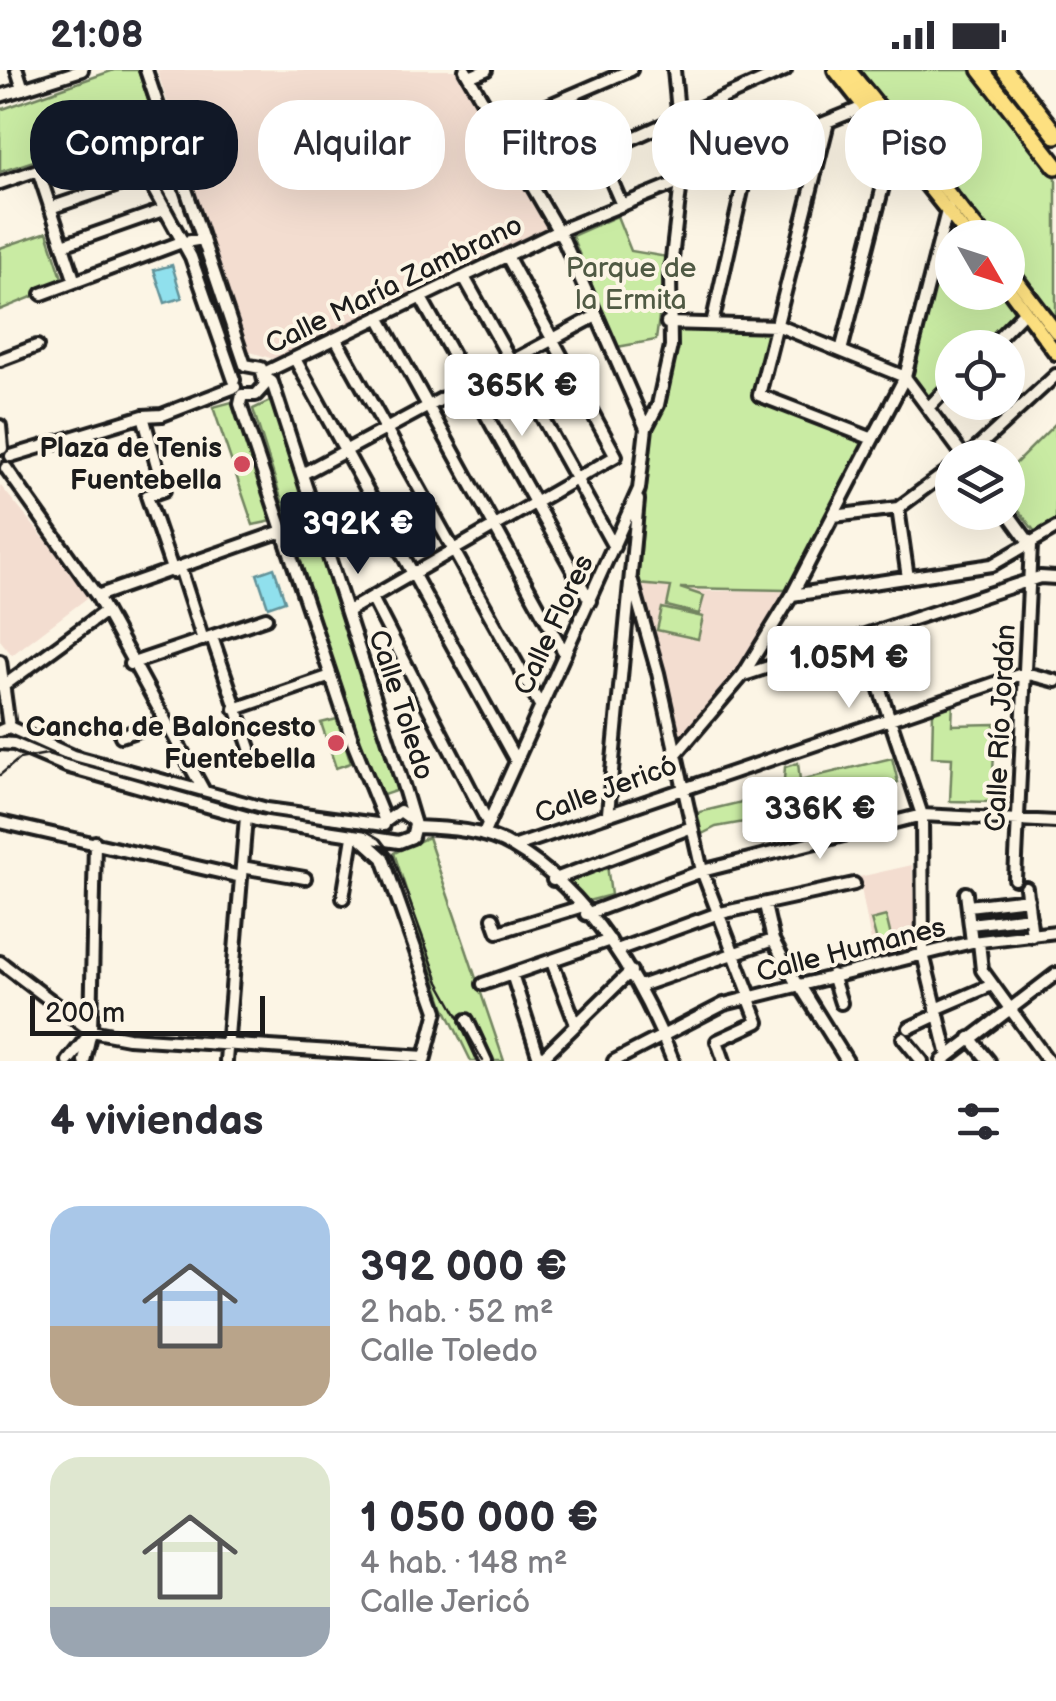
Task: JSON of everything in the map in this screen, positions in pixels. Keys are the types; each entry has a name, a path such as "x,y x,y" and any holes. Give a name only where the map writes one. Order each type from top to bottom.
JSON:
{"highway":[{"path":"981,70 1056,166"},
{"path":"1005,70 1056,135"}],"main road":[{"path":"835,70 867,100"},
{"path":"849,70 868,100"},
{"path":"930,190 954,220"},
{"path":"947,190 971,220"},
{"path":"1025,291 1056,332"},
{"path":"1026,311 1056,352"}],"street":[{"path":"17,70 23,89"},
{"path":"0,96 82,70"},
{"path":"146,70 156,100"},
{"path":"482,100 467,74 486,70"},
{"path":"562,100 631,70"},
{"name":"Calle Flores","path":"674,70 677,100"},
{"path":"715,100 785,70"},
{"name":"Calle María Zambrano","path":"825,123 845,115"},
{"path":"828,122 759,396 873,439"},
{"path":"0,183 30,173"},
{"path":"44,190 74,279"},
{"path":"50,208 103,190"},
{"name":"Calle Toledo","path":"152,190 191,257 331,676 393,841"},
{"path":"5,451 143,416 162,415 237,387 246,365 186,190"},
{"path":"535,190 558,230 646,428"},
{"path":"615,190 622,205"},
{"name":"Calle María Zambrano","path":"237,387 256,395 265,376 294,359 558,230 658,190"},
{"name":"Calle Flores","path":"483,835 639,489 646,428 658,405 671,346 667,324 679,190"},
{"path":"712,324 742,190"},
{"path":"841,351 882,190"},
{"path":"676,754 743,675 792,595 905,378 952,196"},
{"path":"63,245 162,210"},
{"path":"42,294 180,242 203,239"},
{"path":"348,612 616,456 507,256"},
{"path":"464,277 614,547"},
{"path":"421,298 590,601"},
{"path":"1006,330 1026,311"},
{"path":"304,473 596,316"},
{"path":"379,317 492,528 565,654"},
{"path":"667,324 779,326 841,351 905,378 952,440"},
{"path":"336,339 541,708"},
{"path":"0,360 37,346"},
{"path":"294,359 516,762"},
{"path":"246,365 256,365 265,376"},
{"path":"986,440 1056,375"},
{"name":"Calle Toledo","path":"265,376 273,384 304,473 415,825"},
{"path":"928,408 935,401"},
{"path":"143,416 164,490 147,496 250,748"},
{"path":"0,426 5,451 3,469 97,596 130,664 205,793"},
{"path":"834,516 898,508 935,481"},
{"path":"608,813 639,489"},
{"path":"898,508 908,578"},
{"path":"792,595 992,565 1056,528"},
{"path":"1020,530 1031,545"},
{"path":"97,596 282,531"},
{"name":"Calle Río Jordán","path":"1015,878 1031,545"},
{"path":"743,675 1031,580 1056,578"},
{"path":"632,582 702,871 758,1022 717,1041 724,1061"},
{"path":"372,598 488,823"},
{"path":"2,687 103,613"},
{"path":"130,664 266,618"},
{"path":"862,636 922,815 923,954 945,1058 1056,974"},
{"path":"14,744 8,730 0,659 23,668"},
{"path":"1026,673 1056,680"},
{"name":"Calle Jericó","path":"513,847 1026,673"},
{"path":"235,709 331,676"},
{"path":"120,736 164,722"},
{"path":"8,730 74,756 293,815 385,823 400,811 415,825 483,835 513,847 553,880 618,950 640,986 674,1061"},
{"path":"0,744 14,744 66,766 246,817 393,841 407,840 415,825"},
{"path":"493,918 498,932 583,911 702,871 922,815 1056,822"},
{"path":"226,1061 246,817"},
{"path":"0,822 241,872 305,878"},
{"path":"553,880 692,828"},
{"path":"343,898 357,838"},
{"path":"0,962 92,1031 370,1059 390,1052 424,1059 437,1012 383,858 357,838"},
{"path":"84,1061 92,1031 96,842"},
{"path":"618,950 716,914 854,884"},
{"path":"966,893 982,970 1048,1061"},
{"path":"968,906 1027,893 1032,936"},
{"path":"765,905 773,940 848,1061"},
{"path":"970,924 1030,917"},
{"name":"Calle Humanes","path":"614,1061 724,1004 976,942 1056,932"},
{"path":"483,984 610,940"},
{"path":"640,986 773,940"},
{"path":"552,962 575,1022"},
{"path":"540,1061 575,1022 632,972"},
{"path":"512,974 540,1061"},
{"path":"832,975 841,1003"},
{"path":"922,1061 906,1033 936,1012 992,986"},
{"path":"468,1020 486,1061"},
{"path":"68,1061 92,1031"},
{"path":"970,1038 988,1061"}],"shaded area":[{"path":"157,70 460,70 477,100 465,100 465,190 529,190 552,229 280,361 247,351 195,190 238,190 238,100 167,100"},
{"path":"0,485 91,595 12,655 0,640"},
{"path":"638,584 710,591 786,590 741,667 678,741"},
{"path":"912,865 916,949 875,963 859,877"}],"green space":[{"path":"114,70 138,70 148,100 30,100 30,162 0,172 0,110"},
{"path":"860,70 972,70 1056,178 1056,318 1025,277 1025,220 981,220 957,190 982,190 982,100 884,100"},
{"name":"Parque de la Ermita","path":"617,216 631,251 667,257 656,340 617,347 572,236"},
{"path":"47,232 64,284 0,310 0,248"},
{"path":"935,277 935,310 1022,310 1001,330 935,330 935,396 927,404 909,377"},
{"path":"675,328 771,330 754,398 867,441 786,590 680,588 704,596 699,614 667,606 671,587 638,584 652,425 669,378"},
{"path":"272,400 404,788 375,798 253,409"},
{"name":"Plaza de Tenis Fuentebella","path":"232,402 272,521 253,525 213,407"},
{"path":"1056,423 1056,519 1036,533 1025,519 1025,454"},
{"path":"662,608 703,617 698,639 657,630"},
{"path":"953,702 952,725 995,724 992,802 950,801 952,758 932,757 933,711"},
{"name":"Cancha de Baloncesto Fuentebella","path":"337,719 351,763 336,768 321,723"},
{"path":"25,738 224,801 222,808 56,761 22,745"},
{"path":"892,758 898,782 813,803 814,826 796,829 795,813 716,827 700,835 696,815 700,812 783,792 785,767 798,763 800,780"},
{"path":"428,837 504,1061 471,1061 444,1006 394,853"},
{"path":"607,865 611,895 588,901 567,882"},
{"path":"886,916 893,945 879,949 871,920"}],"water":[{"path":"172,265 182,298 165,303 154,270"},
{"path":"274,568 285,601 268,607 257,574"}],"tram line":[{"path":"0,775 19,759 47,754 271,815 361,828 380,839 393,856 439,982 483,1061"}],"place":[{"name":"Plaza de Tenis Fuentebella","path":"242,464"},
{"name":"Cancha de Baloncesto Fuentebella","path":"336,743"}]}
